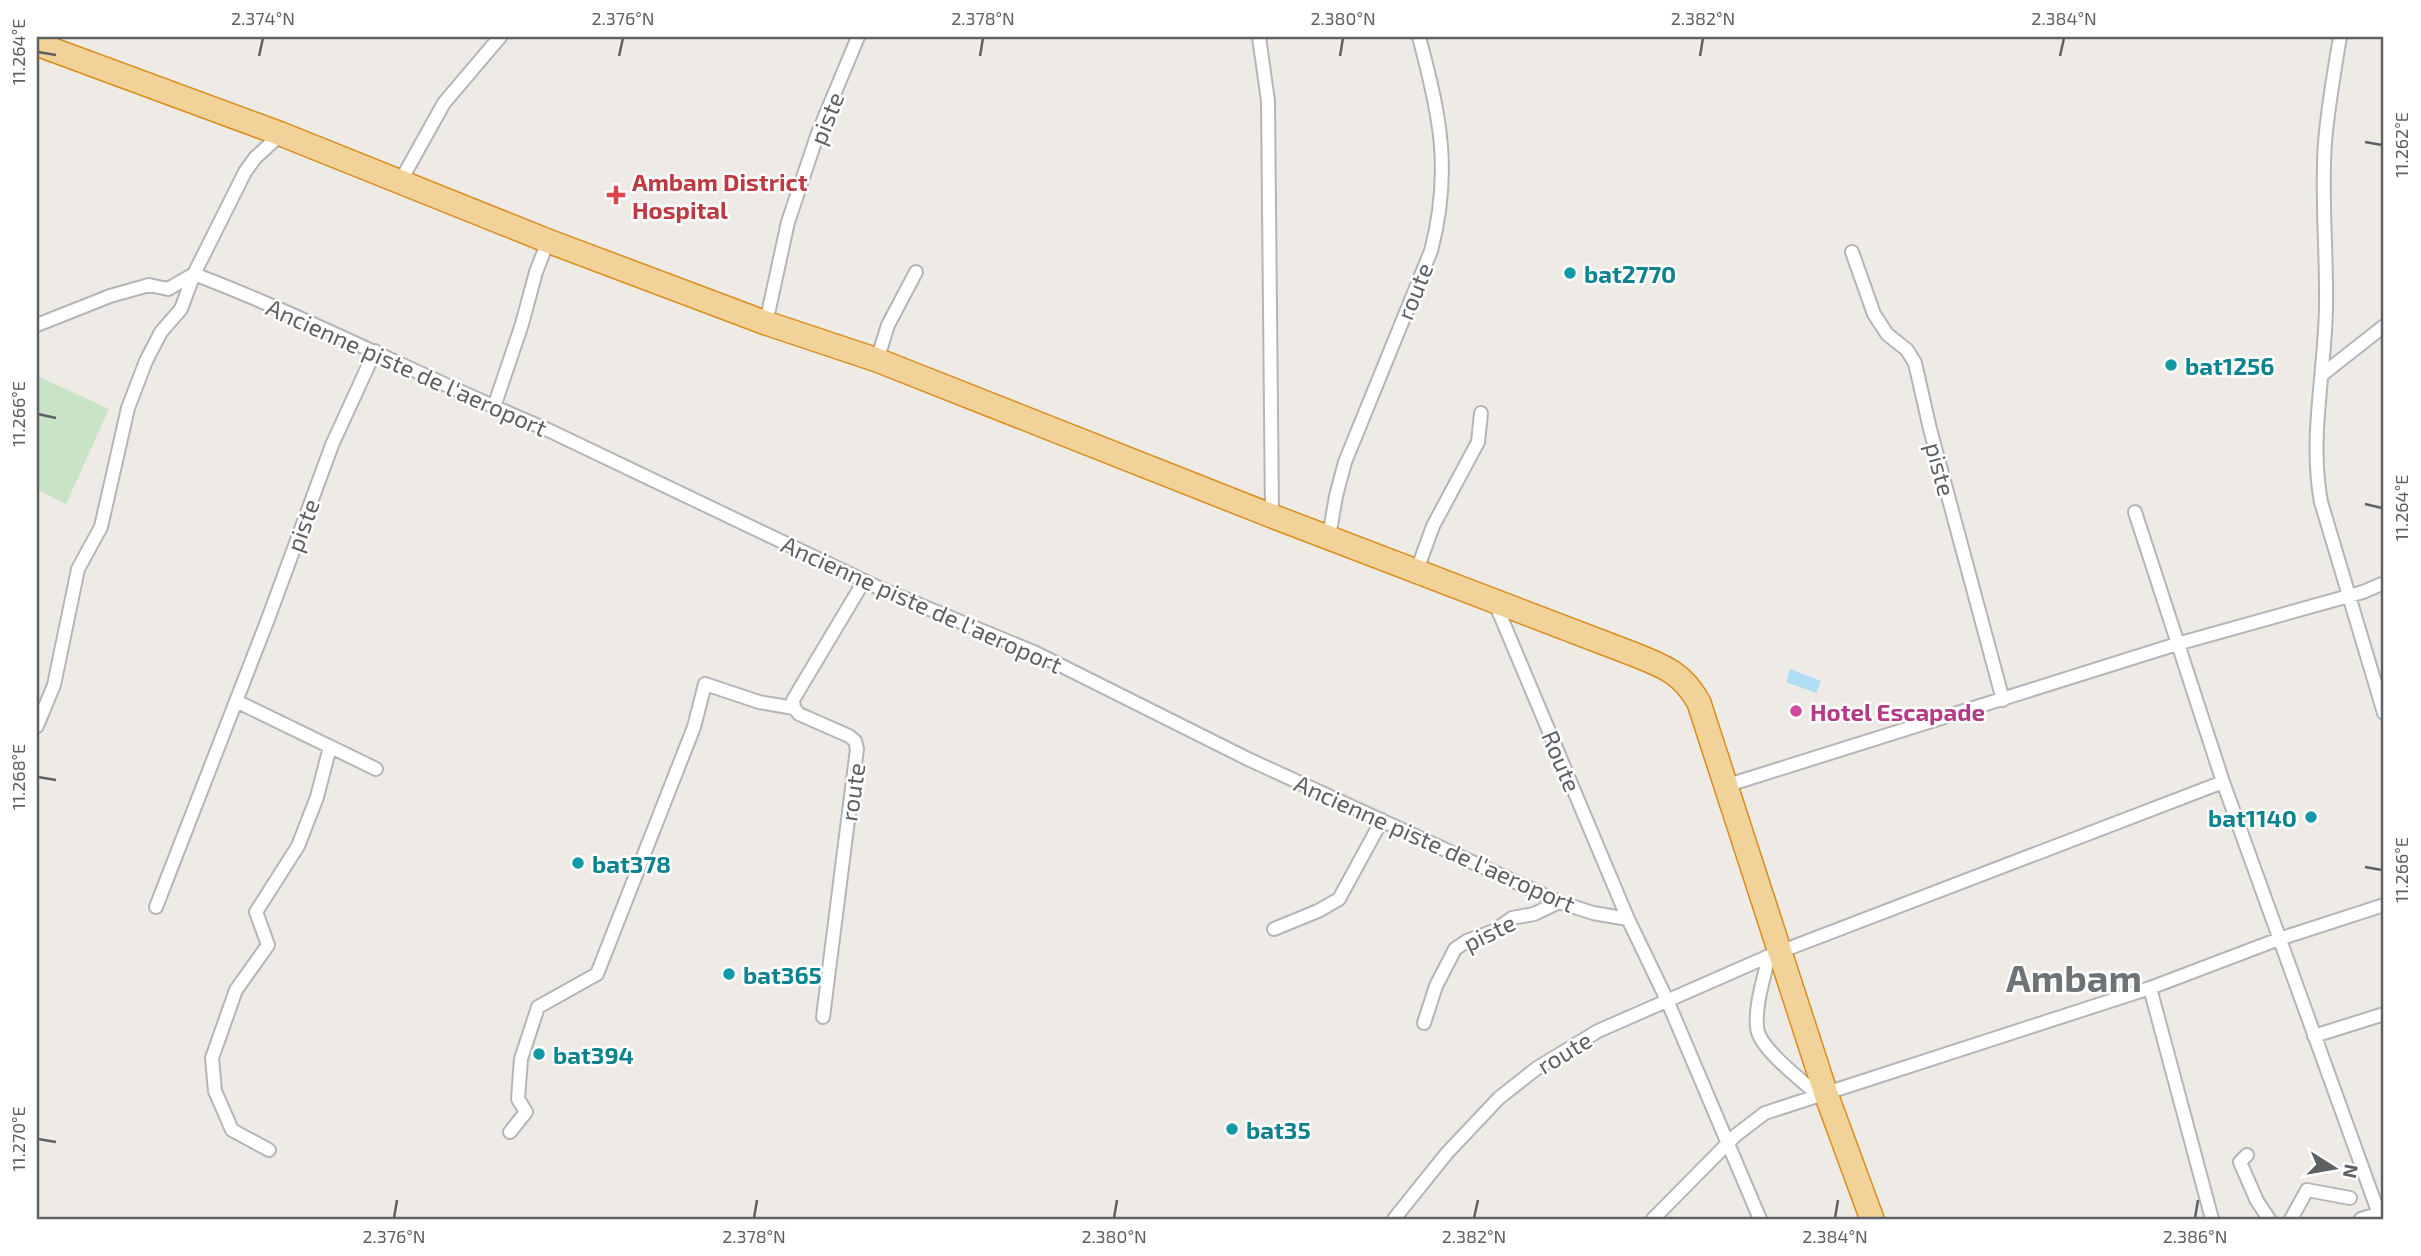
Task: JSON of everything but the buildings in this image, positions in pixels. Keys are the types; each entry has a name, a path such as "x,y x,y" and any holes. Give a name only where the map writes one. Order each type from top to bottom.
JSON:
{"highway":[{"path":"37,44 281,134 548,241 766,323 877,360 1272,516 1418,570 1495,603 1633,654 1679,676 1690,686 1699,702 1775,953 1822,1095 1872,1219"}],"street":[{"path":"400,181 444,103 500,37"},
{"name":"piste","path":"766,323 791,212 818,133 858,37"},
{"path":"1259,37 1268,101 1272,516"},
{"name":"route","path":"1329,537 1345,462 1431,251 1438,225 1443,194 1443,158 1437,106 1419,37"},
{"path":"2340,37 2325,143 2326,306 2315,453 2316,475 2321,502 2384,713"},
{"path":"37,726 41,709 54,685 78,569 101,527 128,408 146,361 161,332 181,309 194,274 245,172 255,158 281,134"},
{"path":"494,407 548,241"},
{"name":"piste","path":"1852,252 1880,325 1907,350 1915,363 1930,429 2003,700"},
{"path":"877,360 888,325 916,272"},
{"path":"37,324 110,296 149,285 168,289 194,274"},
{"name":"Ancienne piste de l'aeroport","path":"194,274 546,429 864,581 1036,653 1248,759 1559,902 1593,913 1628,919"},
{"path":"2323,374 2384,326"},
{"name":"piste","path":"156,906 332,445 374,351"},
{"path":"1418,570 1433,526 1478,442 1482,413"},
{"path":"2136,512 2223,782 2381,1213 2361,1219"},
{"path":"510,1132 526,1112 518,1099 520,1059 538,1007 597,974 694,727 705,684 759,702 794,708 793,700 864,581"},
{"path":"1725,786 2177,644 2350,596 2384,583"},
{"name":"Route","path":"1495,603 1628,919"},
{"path":"236,701 376,769"},
{"name":"route","path":"794,708 805,718 849,736 855,741 857,749 823,1017"},
{"path":"269,1150 232,1130 215,1091 212,1058 236,990 268,945 256,912 298,846 317,797 330,747"},
{"name":"route","path":"1394,1219 1472,1124 1518,1082 1567,1048 1598,1031 1775,953 2223,782"},
{"path":"1274,929 1339,899 1382,820"},
{"name":"piste","path":"1424,1023 1436,986 1455,949 1467,941 1494,931 1512,918 1534,914 1559,902"},
{"path":"1653,1219 1727,1144 1755,1118 1765,1113 2150,988 2279,939 2384,905"},
{"path":"1628,919 1667,1000 1760,1219"},
{"path":"1775,953 1759,1002 1757,1027 1760,1038 1766,1049 1822,1095"},
{"path":"2150,988 2212,1219"},
{"path":"2314,1036 2384,1014"},
{"path":"2247,1155 2240,1163 2257,1201 2269,1219"},
{"path":"2291,1219 2307,1191 2350,1198"}],"green space":[{"path":"37,376 109,409 66,504 37,490"}],"water":[{"path":"1790,669 1821,681 1816,693 1786,682"}],"place":[{"name":"Ambam District Hospital","path":"616,195"},
{"name":"bat2770","path":"1570,273"},
{"name":"bat1256","path":"2171,365"},
{"name":"Hotel Escapade","path":"1796,711"},
{"name":"bat1140","path":"2311,817"},
{"name":"bat378","path":"578,863"},
{"name":"bat365","path":"729,974"},
{"name":"bat394","path":"539,1054"},
{"name":"bat35","path":"1232,1129"}],"district":[{"name":"Ambam","path":"2074,977"}]}
